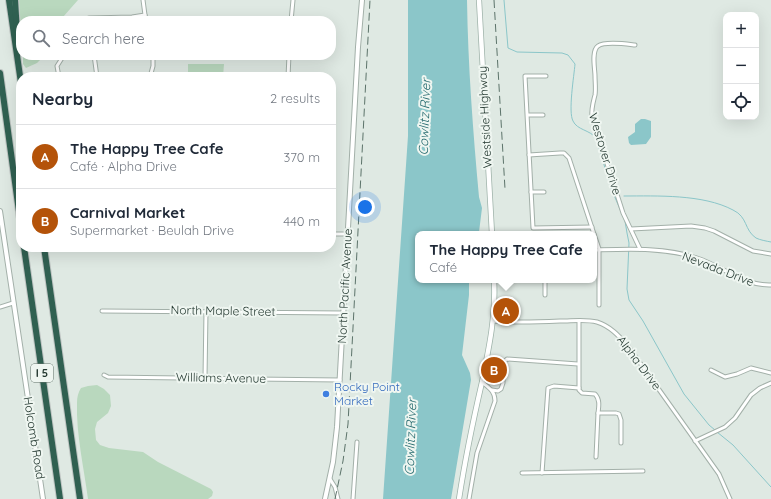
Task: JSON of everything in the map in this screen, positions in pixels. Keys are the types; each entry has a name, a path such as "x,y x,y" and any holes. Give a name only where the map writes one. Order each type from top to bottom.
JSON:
{"highway":[{"path":"9,0 16,48"},
{"path":"15,0 16,16"},
{"path":"18,60 19,72"},
{"path":"20,60 21,72"},
{"path":"0,73 16,190"},
{"path":"0,90 5,111"},
{"name":"I 5","path":"25,252 60,499"},
{"name":"I 5","path":"45,252 80,499"}],"main road":[{"name":"Westside Highway","path":"479,0 492,231"},
{"path":"459,499 490,343 493,321 494,283"}],"street":[{"path":"138,16 144,15 143,0"},
{"path":"292,16 293,0"},
{"name":"North Pacific Avenue","path":"325,499 337,433 347,234 362,0"},
{"name":"Westover Drive","path":"635,45 602,44 597,47 594,52 595,95 591,112 623,212 640,250"},
{"path":"58,72 57,66 61,60"},
{"path":"95,60 96,72"},
{"path":"152,72 153,60"},
{"path":"288,72 289,60"},
{"path":"546,76 525,76 533,228 592,227"},
{"path":"528,115 543,115"},
{"path":"529,155 564,153 569,158 593,231"},
{"path":"531,192 544,192"},
{"name":"Holcomb Road","path":"0,211 4,228 13,303 43,499"},
{"path":"631,229 691,226 705,228 753,251 771,254"},
{"path":"336,234 347,234"},
{"path":"597,243 599,249 599,305"},
{"name":"Nevada Drive","path":"599,249 678,253 697,258 749,282 771,285"},
{"path":"545,283 545,295"},
{"path":"0,307 13,303"},
{"name":"North Maple Street","path":"102,311 343,313"},
{"path":"205,378 206,311"},
{"name":"Alpha Drive","path":"493,321 596,322 616,333 628,346 719,474 730,499"},
{"path":"579,321 578,388 582,393 596,394 599,402 596,457"},
{"path":"492,390 498,391 503,385 503,363 507,359 578,364"},
{"path":"711,370 725,376 737,374 751,368 771,373"},
{"name":"Williams Avenue","path":"104,375 108,377 340,380"},
{"path":"469,499 480,440 495,403 495,397 492,390 482,382"},
{"path":"695,441 725,427 735,418 751,395 760,388 771,383"},
{"path":"542,473 548,388 554,386 578,388"},
{"path":"598,413 619,414 621,420 621,443"},
{"path":"353,499 357,442"},
{"path":"522,473 642,471"},
{"path":"330,478 335,487 338,499"}],"green space":[{"path":"19,0 78,0 64,16 20,16"},
{"path":"23,60 40,60 26,68 23,64"},
{"path":"188,64 224,64 223,72 188,72"},
{"path":"97,385 110,395 111,406 108,413 97,422 95,429 96,440 100,445 109,448 143,452 158,462 211,489 213,492 212,496 208,499 88,499 79,439 77,399 81,388"}],"water":[{"name":"Cowlitz River","path":"408,0 467,0 468,49 473,123 479,197 482,208 479,231 415,231 415,283 469,283 462,355 470,373 471,380 451,499 383,499 408,136"},
{"path":"641,119 651,121 651,137 646,144 631,145 628,137 635,132 635,124"}],"waterway":[{"path":"504,0 508,48 517,52 562,53 568,55 575,64 571,102 573,121 577,126 596,138 611,188 625,221 629,243 627,289 629,300 643,321 684,394 709,425 715,430"},
{"path":"624,196 680,197 708,201 721,205 738,213 744,220 749,231 756,238 771,242"},
{"path":"717,432 733,445 771,487"}],"railway":[{"path":"335,499 343,461 348,424 370,0"},
{"path":"494,0 505,189"}],"place":[{"name":"The Happy Tree Cafe","path":"506,311"},
{"name":"Carnival Market","path":"494,370"},
{"name":"Rocky Point Market","path":"326,394"}]}
